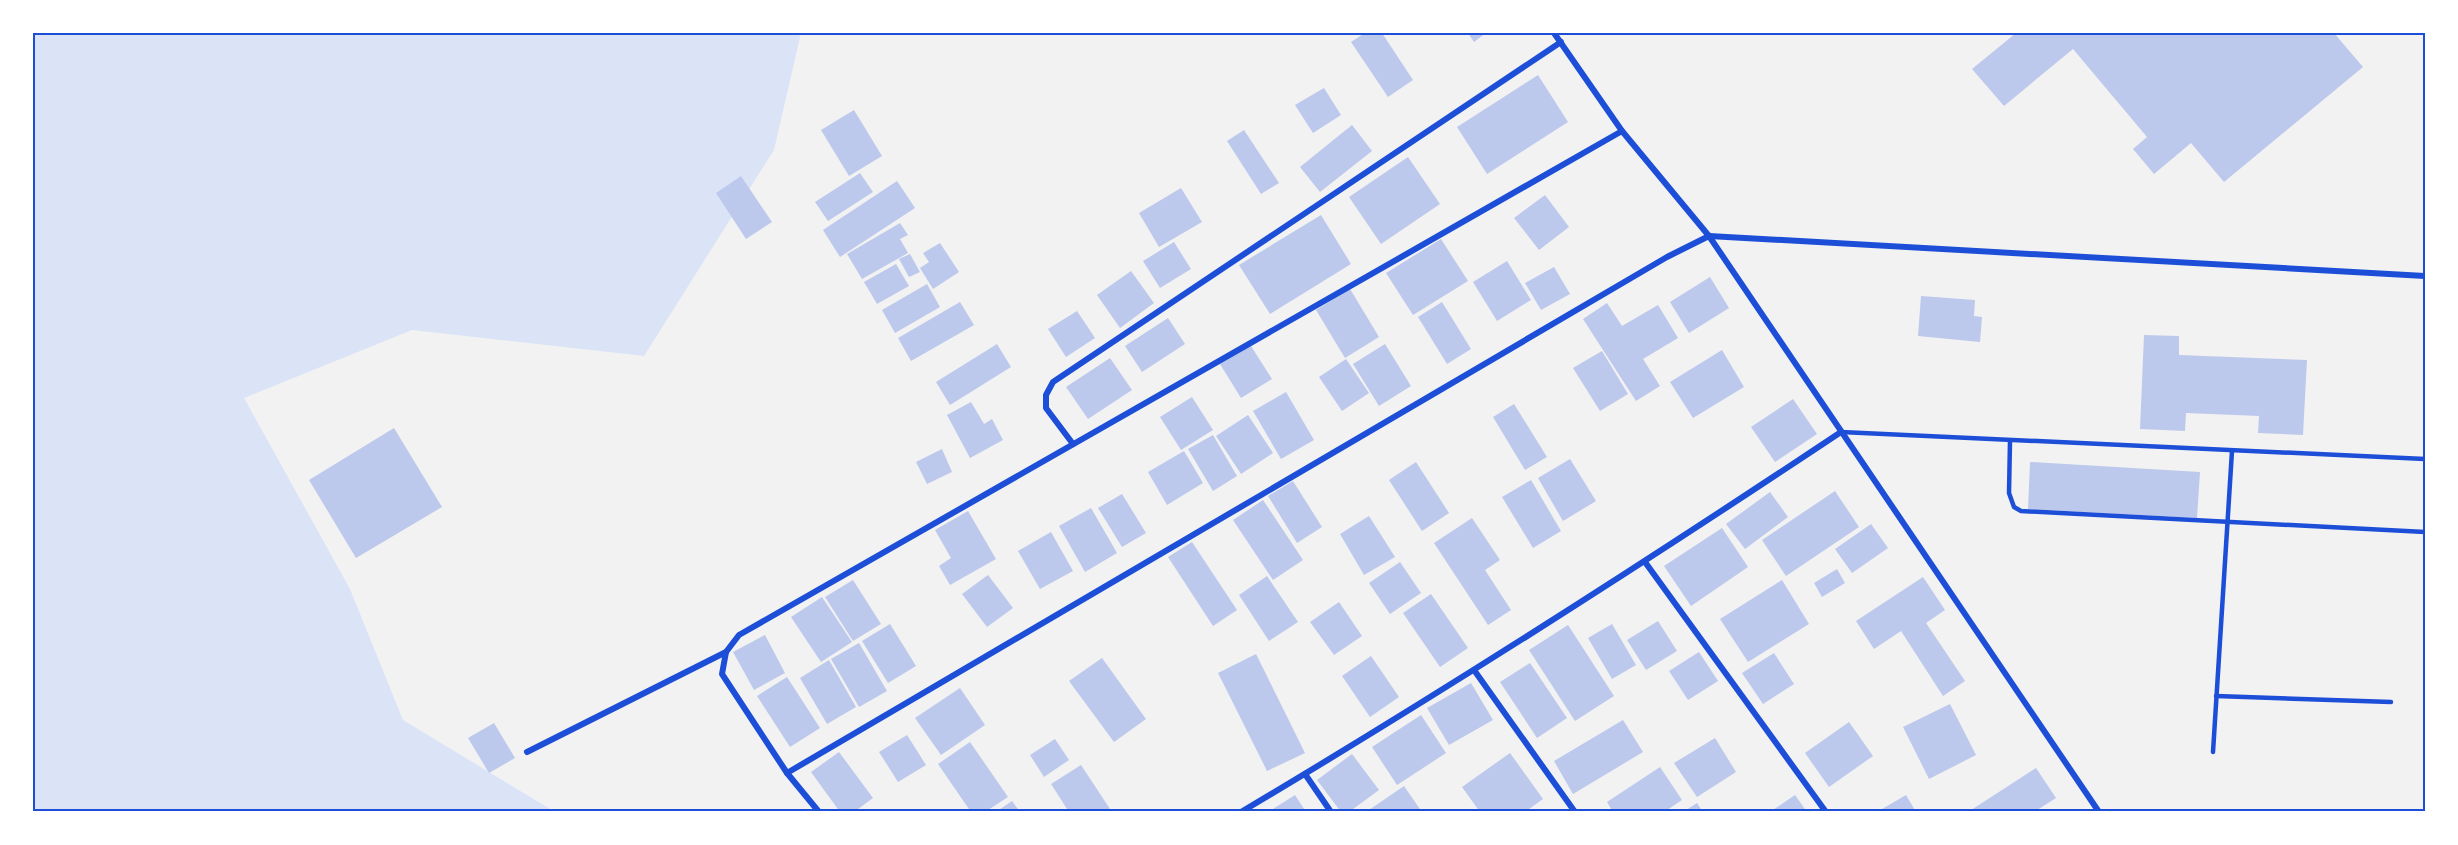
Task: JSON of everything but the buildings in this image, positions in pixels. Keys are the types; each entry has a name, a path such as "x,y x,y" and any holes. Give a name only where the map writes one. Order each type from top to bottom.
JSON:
{"street":[{"path":"1554,33 1622,130 1708,236 2099,812"},
{"path":"1073,444 1046,408 1046,395 1053,382 1561,42"},
{"path":"526,752 726,652 739,635 1622,130"},
{"path":"787,773 1667,256 1708,236 2425,276"},
{"path":"1241,812 1474,670 1645,562 1841,432"},
{"path":"1645,562 1826,812"},
{"path":"726,652 722,674 787,773 819,812"},
{"path":"1474,670 1575,812"},
{"path":"1305,774 1331,812"}],"lane":[{"path":"1841,432 2425,459"},
{"path":"2010,441 2009,493 2014,507 2021,511 2425,532"},
{"path":"2212,752 2232,451"},
{"path":"2216,696 2391,702"}],"shaded area":[{"path":"33,33 801,33 774,150 644,356 412,330 244,398 350,589 403,720 555,812 33,812"}]}
